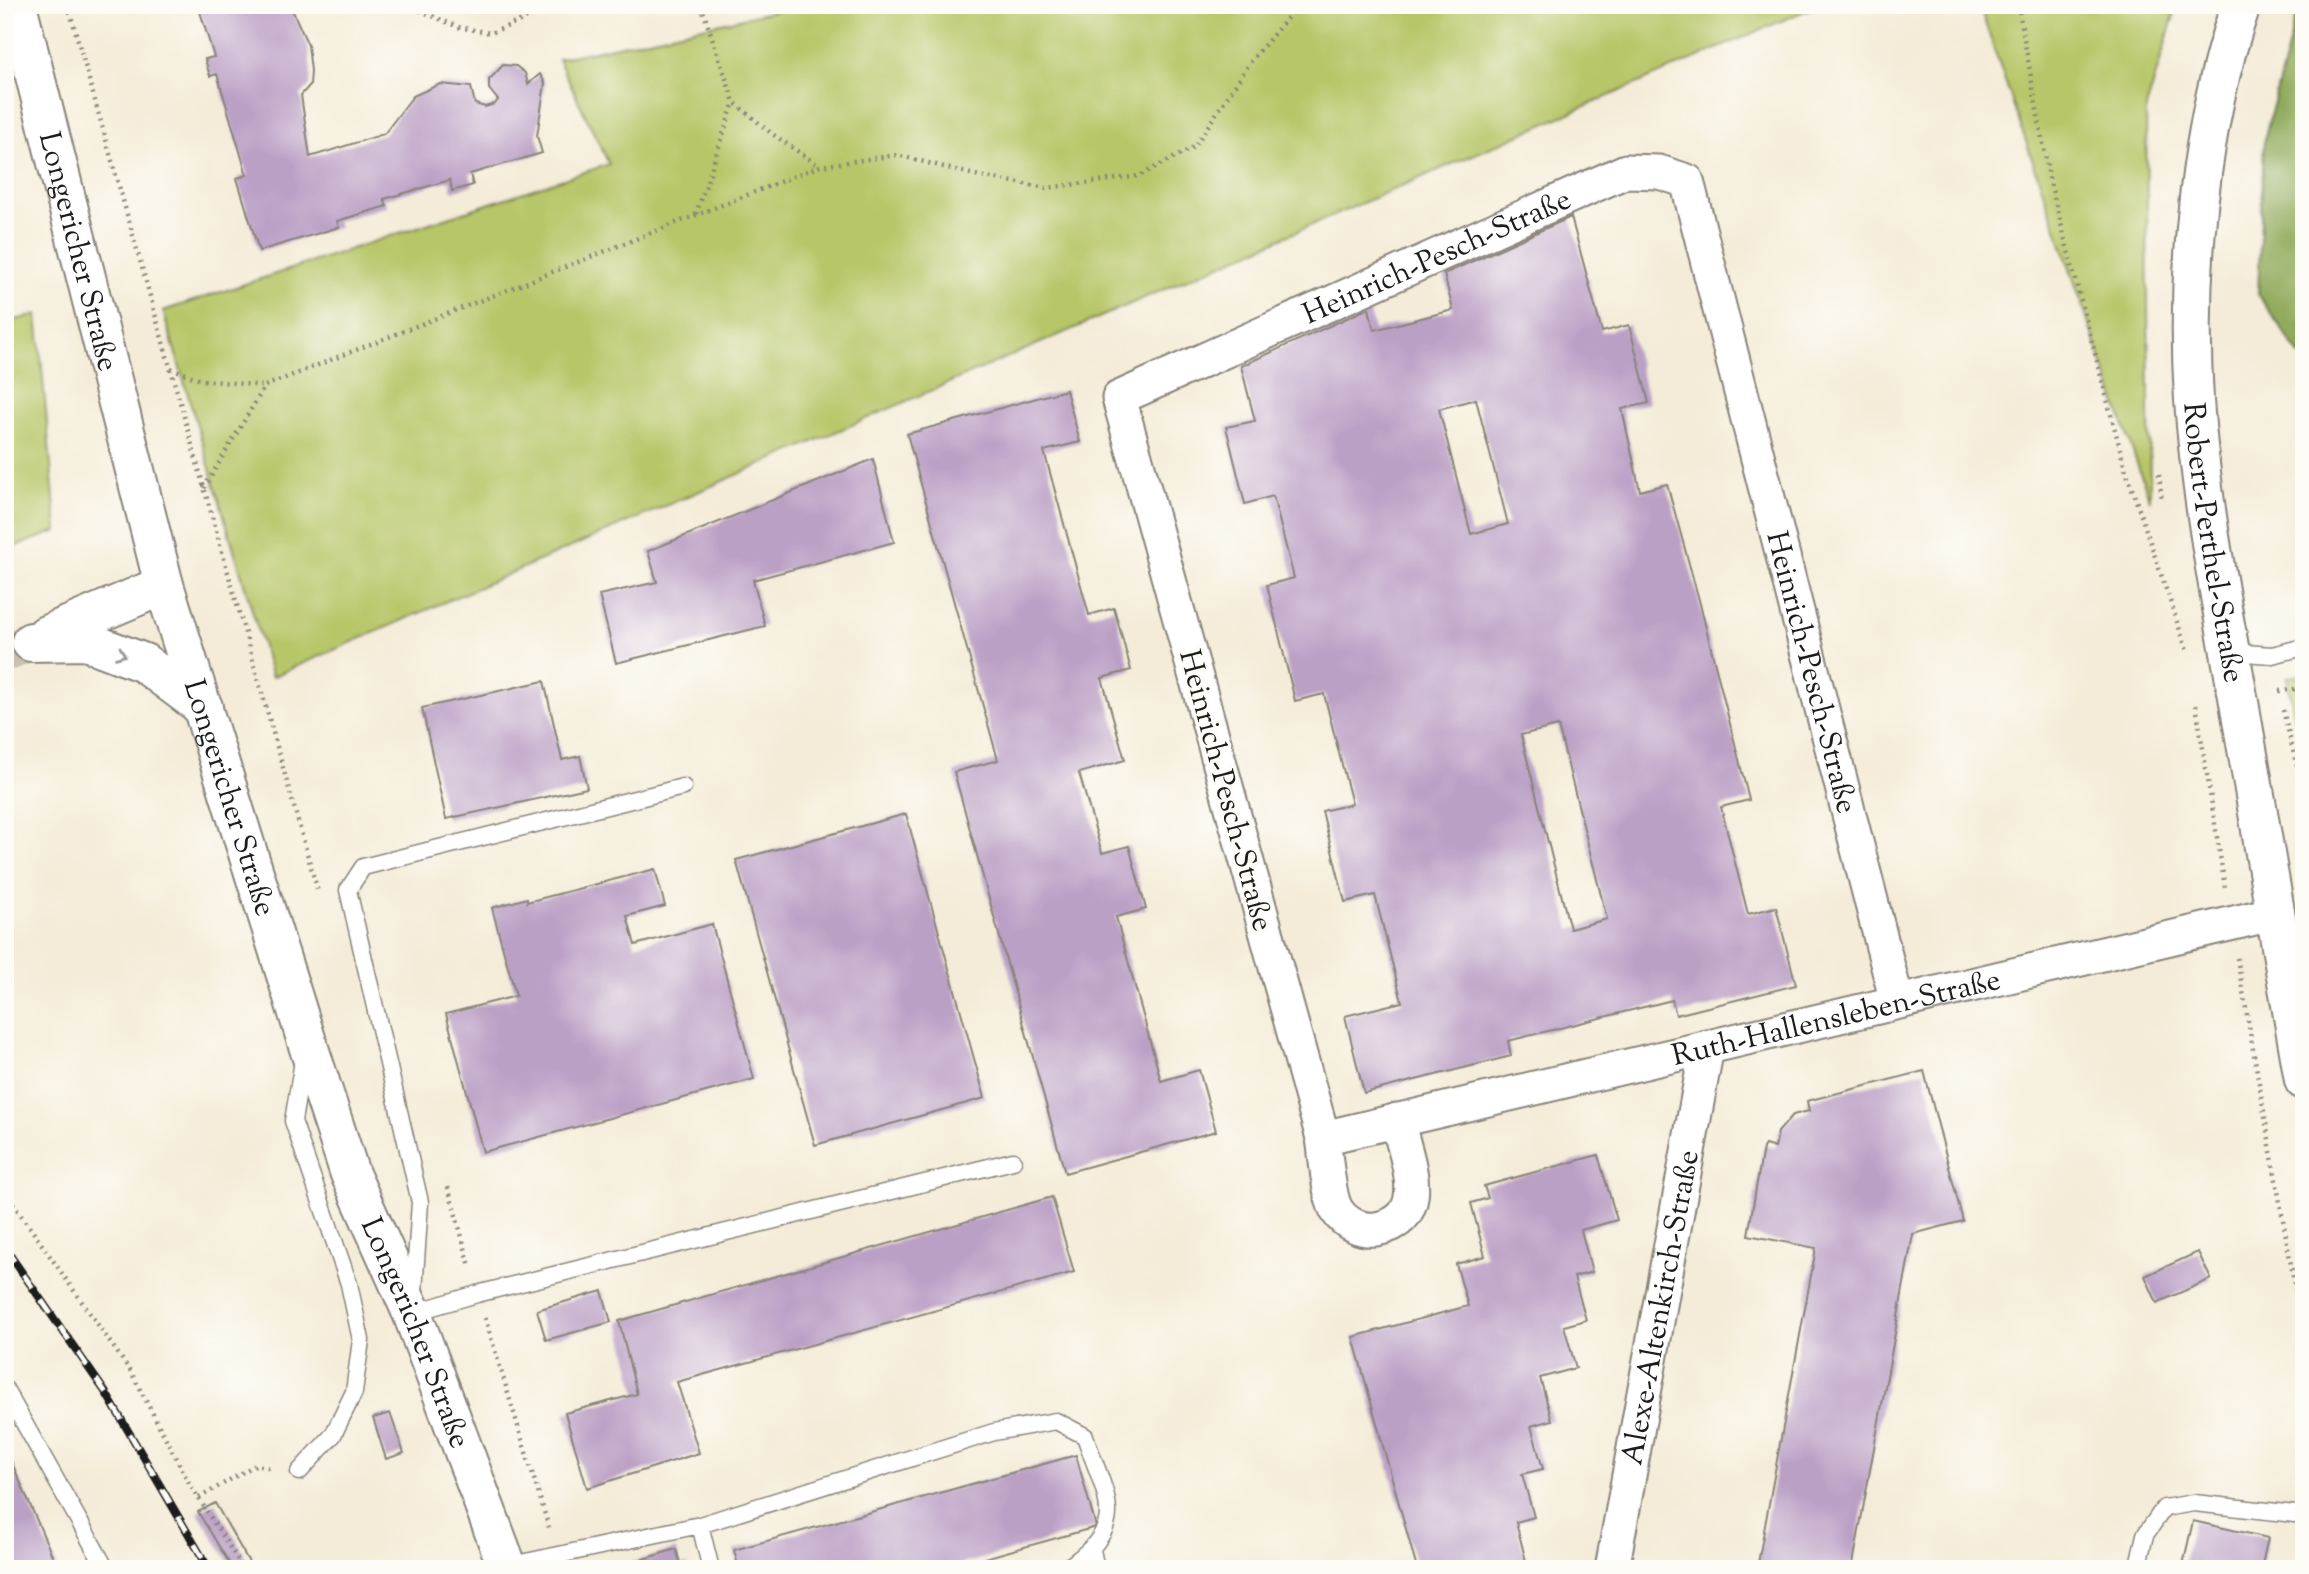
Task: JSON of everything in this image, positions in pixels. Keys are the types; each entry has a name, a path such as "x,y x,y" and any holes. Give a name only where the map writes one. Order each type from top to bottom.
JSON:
{"street":[{"name":"Longericher Straße","path":"17,5 164,585 307,1042 350,1174 412,1313 507,1567"},
{"name":"Robert-Perthel-Straße","path":"2241,5 2214,106 2200,199 2194,282 2194,399 2230,652 2304,1080"},
{"name":"Heinrich-Pesch-Straße","path":"1323,1138 1119,398 1626,171 1659,172 1687,181 1897,1002"},
{"path":"164,585 31,642 86,641 144,663 203,707"},
{"name":"Ruth-Hallensleben-Straße","path":"1323,1138 2276,912"},
{"name":"Alexe-Altenkirch-Straße","path":"1612,1569 1707,1047"},
{"path":"1323,1138 1335,1210 1355,1227 1369,1230 1387,1227 1399,1220 1411,1204 1413,1190 1396,1120"}],"lane":[{"path":"2230,652 2272,655 2304,647"},
{"path":"683,787 363,867 348,890 420,1202 412,1313 477,1294 1013,1161"},
{"path":"299,1472 333,1435 354,1392 361,1340 349,1284 293,1121 307,1042"},
{"path":"5,1389 106,1569"},
{"path":"507,1567 700,1525 993,1432 1056,1421 1085,1436 1109,1515 1104,1534 1091,1550 1065,1569"},
{"path":"2137,1569 2145,1535 2164,1508 2194,1503 2304,1515"},
{"path":"700,1525 711,1569"},
{"path":"1091,1550 1097,1569"}],"path":[{"path":"68,5 319,898"},
{"path":"407,5 458,27 491,33 558,5"},
{"path":"701,5 734,102 771,133 820,166"},
{"path":"170,368 201,380 265,386 332,362 820,166 897,155 975,175 1047,188 1139,176 1194,147 1252,60 1298,5"},
{"path":"2018,5 2050,182 2125,468 2188,655"},
{"path":"696,215 734,102"},
{"path":"204,488 265,386"},
{"path":"2272,655 2304,795"},
{"path":"2279,691 2304,688"},
{"path":"2194,695 2304,1339"},
{"path":"5,1192 131,1372 199,1498 238,1560"},
{"path":"199,1498 256,1465 299,1472"}],"green space":[{"path":"802,5 1818,5 272,677 163,311 609,164 558,59"},
{"path":"1979,5 2177,5 2146,108 2150,501"},
{"path":"2299,5 2304,5 2302,358 2258,295 2264,140"},
{"path":"37,314 57,531 5,550 5,323"},
{"path":"2304,675 2304,769 2287,677"}],"building":[{"path":"198,5 290,5 308,45 310,85 301,95 310,157 384,134 413,96 440,84 471,87 475,104 485,107 495,104 498,100 489,89 489,80 503,65 516,66 525,73 528,84 540,74 545,83 537,136 542,153 470,174 473,185 452,191 450,180 384,199 387,206 337,221 339,227 259,251 237,178 247,175 217,74 210,76 205,59 214,57"},
{"path":"1571,217 1602,332 1629,325 1649,403 1622,409 1640,491 1667,484 1749,800 1721,807 1748,914 1776,907 1796,985 1676,1015 1672,1000 1508,1041 1511,1056 1364,1093 1345,1016 1402,1002 1375,895 1345,902 1322,811 1352,804 1324,694 1295,701 1267,585 1294,578 1273,496 1245,504 1226,427 1255,421 1241,366 1369,308 1374,330 1453,310 1444,274","holes":["1476,399 1508,524 1471,534 1439,409","1558,726 1607,919 1570,929 1521,735"]},
{"path":"1066,390 1080,442 1044,451 1089,615 1114,608 1131,670 1102,678 1125,760 1079,773 1102,853 1129,846 1146,909 1116,917 1161,1081 1199,1070 1216,1131 1065,1173 954,772 998,760 907,434"},
{"path":"873,459 894,542 753,580 765,626 616,663 599,595 657,582 648,551"},
{"path":"544,681 562,760 580,756 587,788 446,819 422,708"},
{"path":"906,814 985,1098 815,1145 736,860"},
{"path":"655,869 665,906 627,916 635,945 712,924 754,1079 483,1152 446,1014 516,996 492,908 527,898 527,902"},
{"path":"1924,1071 1963,1221 1913,1234 1852,1569 1757,1569 1816,1248 1748,1235 1763,1148 1765,1145 1775,1148 1778,1132 1793,1115 1809,1111 1807,1101"},
{"path":"1598,1155 1617,1220 1581,1230 1592,1272 1574,1277 1586,1320 1564,1326 1576,1368 1540,1378 1552,1420 1531,1426 1543,1469 1522,1474 1534,1517 1516,1522 1528,1569 1417,1569 1353,1337 1468,1306 1456,1264 1485,1256 1471,1203 1488,1198 1484,1186"},
{"path":"1052,1197 1074,1272 677,1382 699,1453 587,1488 565,1413 637,1394 619,1321"},
{"path":"2198,1252 2211,1279 2157,1303 2145,1276"},
{"path":"602,1291 611,1322 546,1340 537,1310"},
{"path":"390,1413 404,1453 386,1459 373,1418"},
{"path":"5,1447 58,1569 5,1569"},
{"path":"1076,1455 1096,1527 945,1569 739,1569 734,1550"},
{"path":"215,1503 250,1564 242,1569 233,1569 198,1512"},
{"path":"2193,1521 2268,1538 2261,1569 2182,1569"},
{"path":"676,1549 681,1566 687,1564 689,1569 620,1569 620,1566"}],"tunnel":[{"path":"5,652 31,642"}],"railway":[{"path":"5,1248 106,1393 209,1569"}]}
